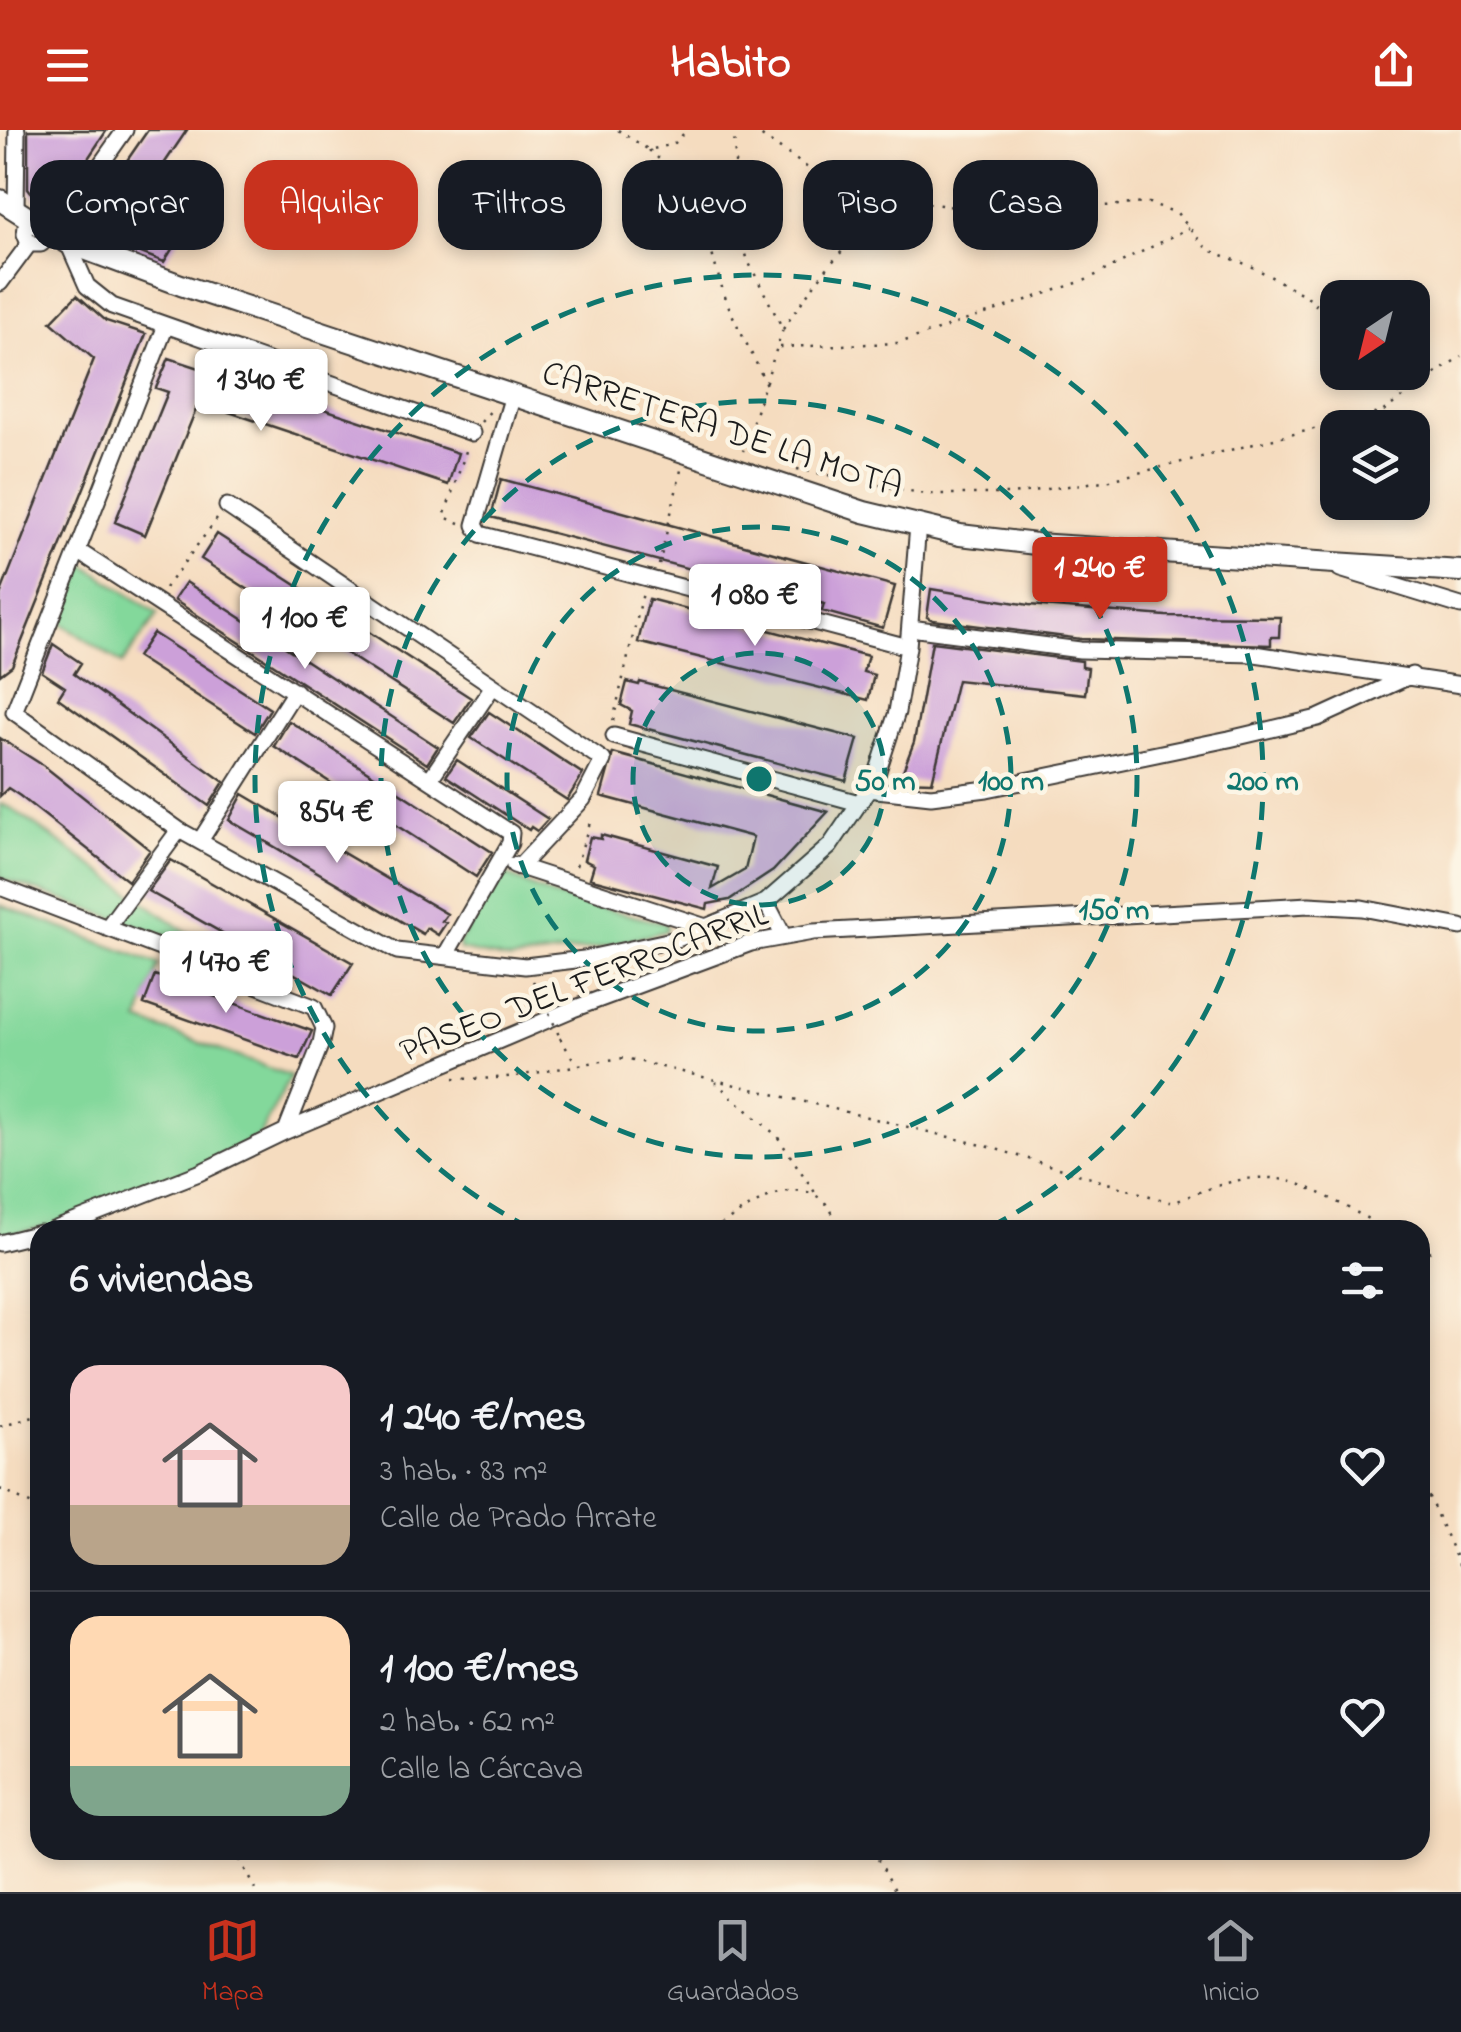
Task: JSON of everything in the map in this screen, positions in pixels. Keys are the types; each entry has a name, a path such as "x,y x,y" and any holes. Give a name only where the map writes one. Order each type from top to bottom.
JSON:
{"main road":[{"name":"CARRETERA DE LA MOTA","path":"91,250 864,512 960,535 1118,551 1302,558 1461,571"}],"street":[{"path":"0,282 29,244 14,210 16,130"},
{"path":"107,160 125,130"},
{"path":"66,250 87,286 112,306 165,328 472,433"},
{"path":"165,328 78,551 7,715 179,830 398,951 525,966 677,939 766,902 830,846 864,796 897,712 908,646 918,525"},
{"path":"509,394 475,524 480,534 646,581 908,646"},
{"path":"226,506 603,760 583,799 519,867"},
{"path":"78,551 511,833 501,860 445,956"},
{"path":"1302,558 1461,606"},
{"path":"910,628 1080,650 1255,654 1461,685"},
{"path":"614,736 864,796 931,796 987,789 1318,718 1412,675"},
{"path":"430,778 493,686"},
{"path":"200,841 295,692"},
{"path":"107,928 179,830"},
{"path":"501,860 706,927"},
{"path":"0,887 314,1008 322,1015 321,1043 286,1130"},
{"path":"766,902 783,935"},
{"name":"PASEO DEL FERROCARRIL","path":"79,1220 200,1173 286,1130 455,1059 721,954 783,935 1309,905 1362,908 1461,927"},
{"path":"0,1243 30,1236"}],"path":[{"path":"618,130 683,179 703,215 731,312 766,386"},
{"path":"649,150 674,144 687,130"},
{"path":"734,130 737,224 748,261 782,329"},
{"path":"753,130 803,163"},
{"path":"933,204 998,213 1149,203 1177,213 1206,249 1254,266 1310,298 1320,310"},
{"path":"780,347 899,343 1086,280 1189,228"},
{"path":"713,462 739,462 780,347 782,329 819,278 846,250"},
{"path":"796,469 925,494 1012,494 1110,480 1382,412 1461,356"},
{"path":"1395,390 1403,397"},
{"path":"444,517 472,433 509,394"},
{"path":"614,736 613,718 646,581 658,566 685,453"},
{"path":"155,601 226,506"},
{"path":"525,966 575,1063"},
{"path":"418,1074 462,1078 546,1075 575,1063 626,1058 986,1146 1172,1202 1227,1179 1292,1179 1370,1220"},
{"path":"715,1082 777,1136 817,1195 839,1220"},
{"path":"730,1220 782,1191 817,1195"},
{"path":"0,1426 30,1417"},
{"path":"0,1489 30,1504"},
{"path":"1430,1499 1461,1569"},
{"path":"240,1860 256,1892"},
{"path":"878,1860 896,1892"}],"green space":[{"path":"81,562 158,614 122,664 57,620"},
{"path":"0,804 11,808 218,954 0,878"},
{"path":"505,874 553,896 667,924 666,931 598,948 511,960 460,950 459,943 497,877"},
{"path":"0,905 159,964 139,1021 291,1076 259,1136 198,1171 75,1220 30,1220 30,1230 0,1236"}],"building":[{"path":"28,130 107,130 87,160 30,160 30,191"},
{"path":"148,130 187,130 167,160 127,160"},
{"path":"133,250 172,250 164,262"},
{"path":"77,295 106,321 146,334 12,666 0,675 0,595 94,359 51,322"},
{"path":"169,358 458,453 448,485 199,402 145,535 115,522 168,392 156,388"},
{"path":"501,479 895,586 883,628 822,611 824,604 491,517"},
{"path":"217,534 471,698 454,723 201,559"},
{"path":"186,582 438,747 427,764 174,600"},
{"path":"931,589 1029,605 1166,616 1280,617 1279,637 1271,637 1271,645 1081,639 933,620 927,617"},
{"path":"649,599 868,656 863,672 874,675 868,700 638,642"},
{"path":"153,633 270,709 255,733 137,657"},
{"path":"932,642 1082,661 1082,667 1088,668 1085,694 957,680 932,782 899,781 914,742"},
{"path":"53,644 81,663 74,674 224,782 209,806 58,698 65,687 42,672"},
{"path":"627,682 640,682 858,739 846,781 629,724 632,711 621,705"},
{"path":"489,712 583,774 567,800 471,738"},
{"path":"289,721 492,852 476,877 274,746"},
{"path":"0,738 44,766 150,850 128,881 8,788 0,796"},
{"path":"613,753 828,812 773,871 729,900 708,904 707,909 596,880 590,878 594,865 584,860 590,837 601,839 601,835 718,867 712,889 745,870 753,837 601,796"},
{"path":"457,760 548,819 537,831 531,827 529,830 446,776"},
{"path":"243,794 447,914 438,935 427,928 423,934 229,820"},
{"path":"171,860 353,963 332,995 148,891"},
{"path":"170,967 184,972 180,984 312,1031 299,1059 144,1004 155,975 166,979"}]}
